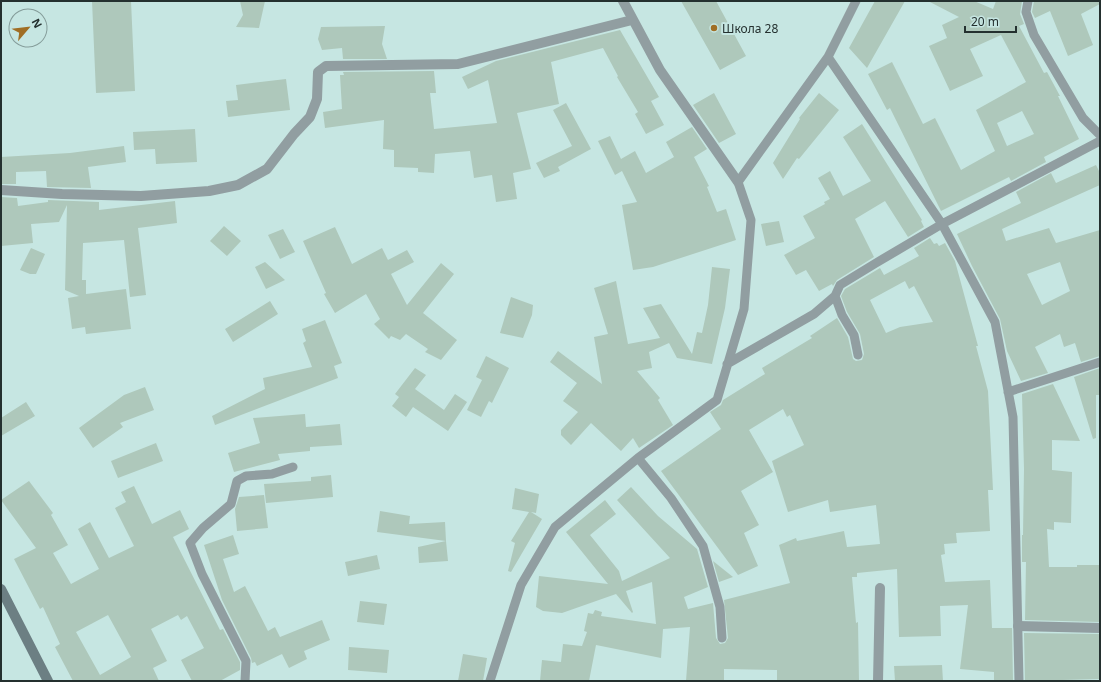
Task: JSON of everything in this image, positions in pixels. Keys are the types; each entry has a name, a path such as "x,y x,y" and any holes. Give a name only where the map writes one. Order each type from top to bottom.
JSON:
{"main road":[{"path":"1,589 48,681"}],"street":[{"path":"623,1 660,70 738,182"},
{"path":"1,190 62,194 141,196 209,191 238,185 267,169 294,134 310,117 317,99 318,72 326,66 458,64 632,20"},
{"path":"878,681 880,588"},
{"path":"1018,626 1100,628"}],"lane":[{"path":"490,681 521,585 556,527 638,458 716,400 744,310 750,220 738,182 828,57 856,1"},
{"path":"1028,1 1026,12 1034,35 1083,118 1100,134"},
{"path":"828,57 942,224 995,322 1013,417 1019,681"},
{"path":"727,364 814,314 835,296 840,285 942,224 1100,141"},
{"path":"835,296 842,315 854,335 858,355"},
{"path":"1008,392 1100,362"},
{"path":"638,458 671,498 703,546 720,607 722,638"},
{"path":"245,681 246,661 202,574 190,543 203,528 231,504 237,481 246,476 272,474 293,467"}],"building":[{"path":"92,1 131,1 135,91 96,93"},
{"path":"240,1 265,1 259,28 236,27 243,15"},
{"name":"Школа 28","path":"681,1 716,1 746,56 720,70"},
{"path":"875,1 905,1 867,68 849,48"},
{"path":"928,1 974,1 993,9 996,1 1022,1 1020,14 1024,24 1019,26 1044,73 1047,72 1060,96 1058,96 1079,139 1044,157 1046,162 1011,181 1009,177 941,211 890,108 887,110 868,74 892,62 923,124 935,118 961,170 995,151 976,110 1026,82 1001,35 970,49 983,76 950,91 929,46 947,38 942,25 959,17","holes":["1022,111 1034,134 1007,146 997,123"]},
{"path":"1034,1 1100,1 1100,4 1081,14 1093,45 1068,56 1050,11 1035,18 1032,12"},
{"path":"385,26 382,44 387,59 343,59 342,48 322,50 318,39 321,27"},
{"path":"620,30 659,97 651,101 664,125 646,134 635,114 638,112 617,77 618,76 603,48 551,62 559,104 517,113 531,169 513,173 517,199 496,202 492,175 474,178 470,151 435,154 434,173 418,172 418,168 394,167 394,150 383,149 384,120 325,128 323,112 342,109 340,75 344,75 343,72 434,71 436,93 430,93 434,129 497,123 488,80 468,89 462,77 496,61"},
{"path":"286,79 290,110 228,117 226,101 238,100 236,85"},
{"path":"714,93 736,134 719,143 693,105"},
{"path":"819,93 839,110 799,159 797,158 783,179 773,163 800,119 799,118"},
{"path":"566,103 591,149 558,167 560,171 544,178 536,163 572,146 553,110"},
{"path":"862,124 922,220 921,221 924,227 908,237 885,201 855,219 874,257 837,280 833,286 832,284 819,291 806,270 796,275 784,255 815,238 803,216 825,204 824,202 830,199 818,178 830,171 843,196 871,181 843,137"},
{"path":"692,127 707,149 694,157 709,186 707,187 717,212 726,209 736,240 653,267 633,270 622,205 637,202 622,171 615,175 598,141 610,136 621,159 635,151 646,173 674,157 666,142"},
{"path":"195,129 197,162 156,164 155,149 134,150 133,132"},
{"path":"124,146 126,162 88,167 91,188 47,187 46,171 16,172 16,184 1,184 1,157 70,153"},
{"path":"1096,165 1100,173 1100,185 1002,229 1006,241 1049,228 1056,243 1100,230 1100,356 1081,362 1075,343 1064,347 1060,334 1035,347 1048,373 1021,381 1007,351 1000,319 957,234 1021,203 1016,192 1051,173 1056,183","holes":["1060,262 1070,291 1042,305 1027,274"]},
{"path":"1,197 17,198 18,206 48,202 48,200 99,202 99,210 175,201 177,223 138,228 146,295 130,297 124,240 83,243 82,280 86,280 86,294 126,289 131,329 86,334 85,327 72,329 68,298 79,296 65,290 67,205 59,222 31,224 33,243 1,246"},
{"path":"779,221 784,242 766,246 761,224"},
{"path":"224,226 241,241 227,256 210,241"},
{"path":"335,227 352,264 382,248 388,260 407,250 414,262 391,274 407,305 441,263 454,274 423,313 457,340 441,360 425,352 428,349 406,334 400,340 391,336 389,339 374,324 380,319 366,294 335,313 324,294 326,293 303,241"},
{"path":"283,229 295,252 280,259 268,235"},
{"path":"930,238 934,244 937,243 939,246 945,243 955,261 978,346 976,346 988,391 993,490 988,490 990,531 956,533 957,543 944,544 945,554 941,555 945,582 990,580 992,628 1012,628 1013,681 994,681 994,672 960,669 968,605 940,606 941,636 899,637 897,569 857,573 857,577 852,577 856,623 858,622 859,681 777,681 777,670 724,669 724,681 686,681 690,627 663,629 661,658 596,645 589,681 540,681 542,660 561,662 563,644 582,646 587,632 584,631 588,613 593,614 595,610 602,612 601,616 656,624 652,582 626,591 633,612 632,613 616,594 562,613 543,611 536,607 539,576 608,584 566,532 605,500 616,514 590,535 619,571 622,581 670,558 617,500 631,487 658,516 697,549 708,587 684,597 688,609 713,603 716,638 720,644 725,643 728,638 724,600 790,583 779,545 796,538 797,541 844,531 847,547 880,544 876,505 830,512 828,500 788,512 772,461 804,445 790,415 787,417 783,409 749,430 773,472 741,491 759,525 744,533 758,566 738,575 661,471 721,429 710,412 721,405 723,400 765,374 762,368 812,338 810,336 837,318 848,337 853,359 856,361 862,360 864,354 860,334 847,312 841,296 845,289 880,268 884,275 919,256 914,248","holes":["905,281 909,289 914,286 933,322 900,327 886,333 870,300"]},
{"path":"31,248 45,254 36,274 30,274 20,270"},
{"path":"265,262 285,280 266,289 255,267"},
{"path":"712,267 730,269 725,308 712,364 677,358 669,343 649,352 652,368 637,371 660,398 658,400 673,425 639,448 633,438 621,451 591,423 571,445 561,435 561,430 578,412 563,401 577,383 550,362 558,351 602,384 594,337 608,334 594,288 616,281 628,344 660,338 643,308 661,304 692,354 697,332 702,333 708,305"},
{"path":"511,297 533,305 532,315 523,338 500,333"},
{"path":"270,301 278,314 233,342 225,329"},
{"path":"325,320 342,363 334,366 338,378 215,425 212,416 265,389 263,378 312,367 303,343 306,341 302,329"},
{"path":"486,356 509,368 492,403 489,401 481,417 467,410 482,380 476,377"},
{"path":"415,368 426,375 415,389 444,410 455,394 467,402 448,431 413,407 406,417 392,406 399,397 395,394"},
{"path":"1100,368 1100,395 1096,395 1096,438 1093,439 1074,377"},
{"path":"1053,384 1080,441 1052,440 1052,470 1072,472 1071,523 1054,522 1054,530 1047,529 1049,567 1100,565 1100,622 1025,620 1026,562 1022,562 1024,469 1022,394"},
{"path":"145,387 154,410 120,423 123,427 93,448 79,428 124,395"},
{"path":"26,402 35,416 1,436 1,418"},
{"path":"305,414 306,427 340,424 342,445 310,447 310,451 278,454 280,460 234,472 228,453 260,443 253,418"},
{"path":"156,443 163,461 118,478 111,461"},
{"path":"331,475 333,497 266,503 264,484 311,481 311,477"},
{"path":"29,481 53,513 51,515 68,545 53,553 71,584 99,569 78,529 90,522 109,558 134,546 115,508 126,502 121,492 134,486 152,524 180,510 189,529 173,537 220,630 223,629 240,662 240,670 220,681 192,681 181,660 204,648 187,616 181,620 178,615 151,629 167,661 153,668 159,681 73,681 55,647 60,644 43,607 40,609 14,559 36,548 1,500","holes":["108,615 131,657 100,675 76,632"]},
{"path":"515,488 539,494 536,513 531,512 542,519 511,572 508,571 515,543 511,541 529,512 512,509"},
{"path":"264,495 268,528 237,531 235,509 239,497"},
{"path":"380,511 410,516 409,524 445,522 446,541 377,532"},
{"path":"233,535 239,554 223,559 234,592 245,586 268,631 275,627 280,637 322,620 330,640 304,651 307,659 289,668 282,654 257,666 255,662 252,663 251,658 222,600 204,545"},
{"path":"446,541 448,561 419,563 418,547"},
{"path":"377,555 380,569 348,576 345,562"},
{"path":"713,561 733,577 719,582"},
{"path":"360,601 387,604 384,625 357,622"},
{"path":"1024,633 1100,634 1100,679 1025,681"},
{"path":"349,647 389,650 387,673 348,670"},
{"path":"463,654 487,658 483,681 458,681"},
{"path":"942,665 943,681 895,681 894,666"}],"place":[{"name":"Школа 28","path":"714,28"}]}
